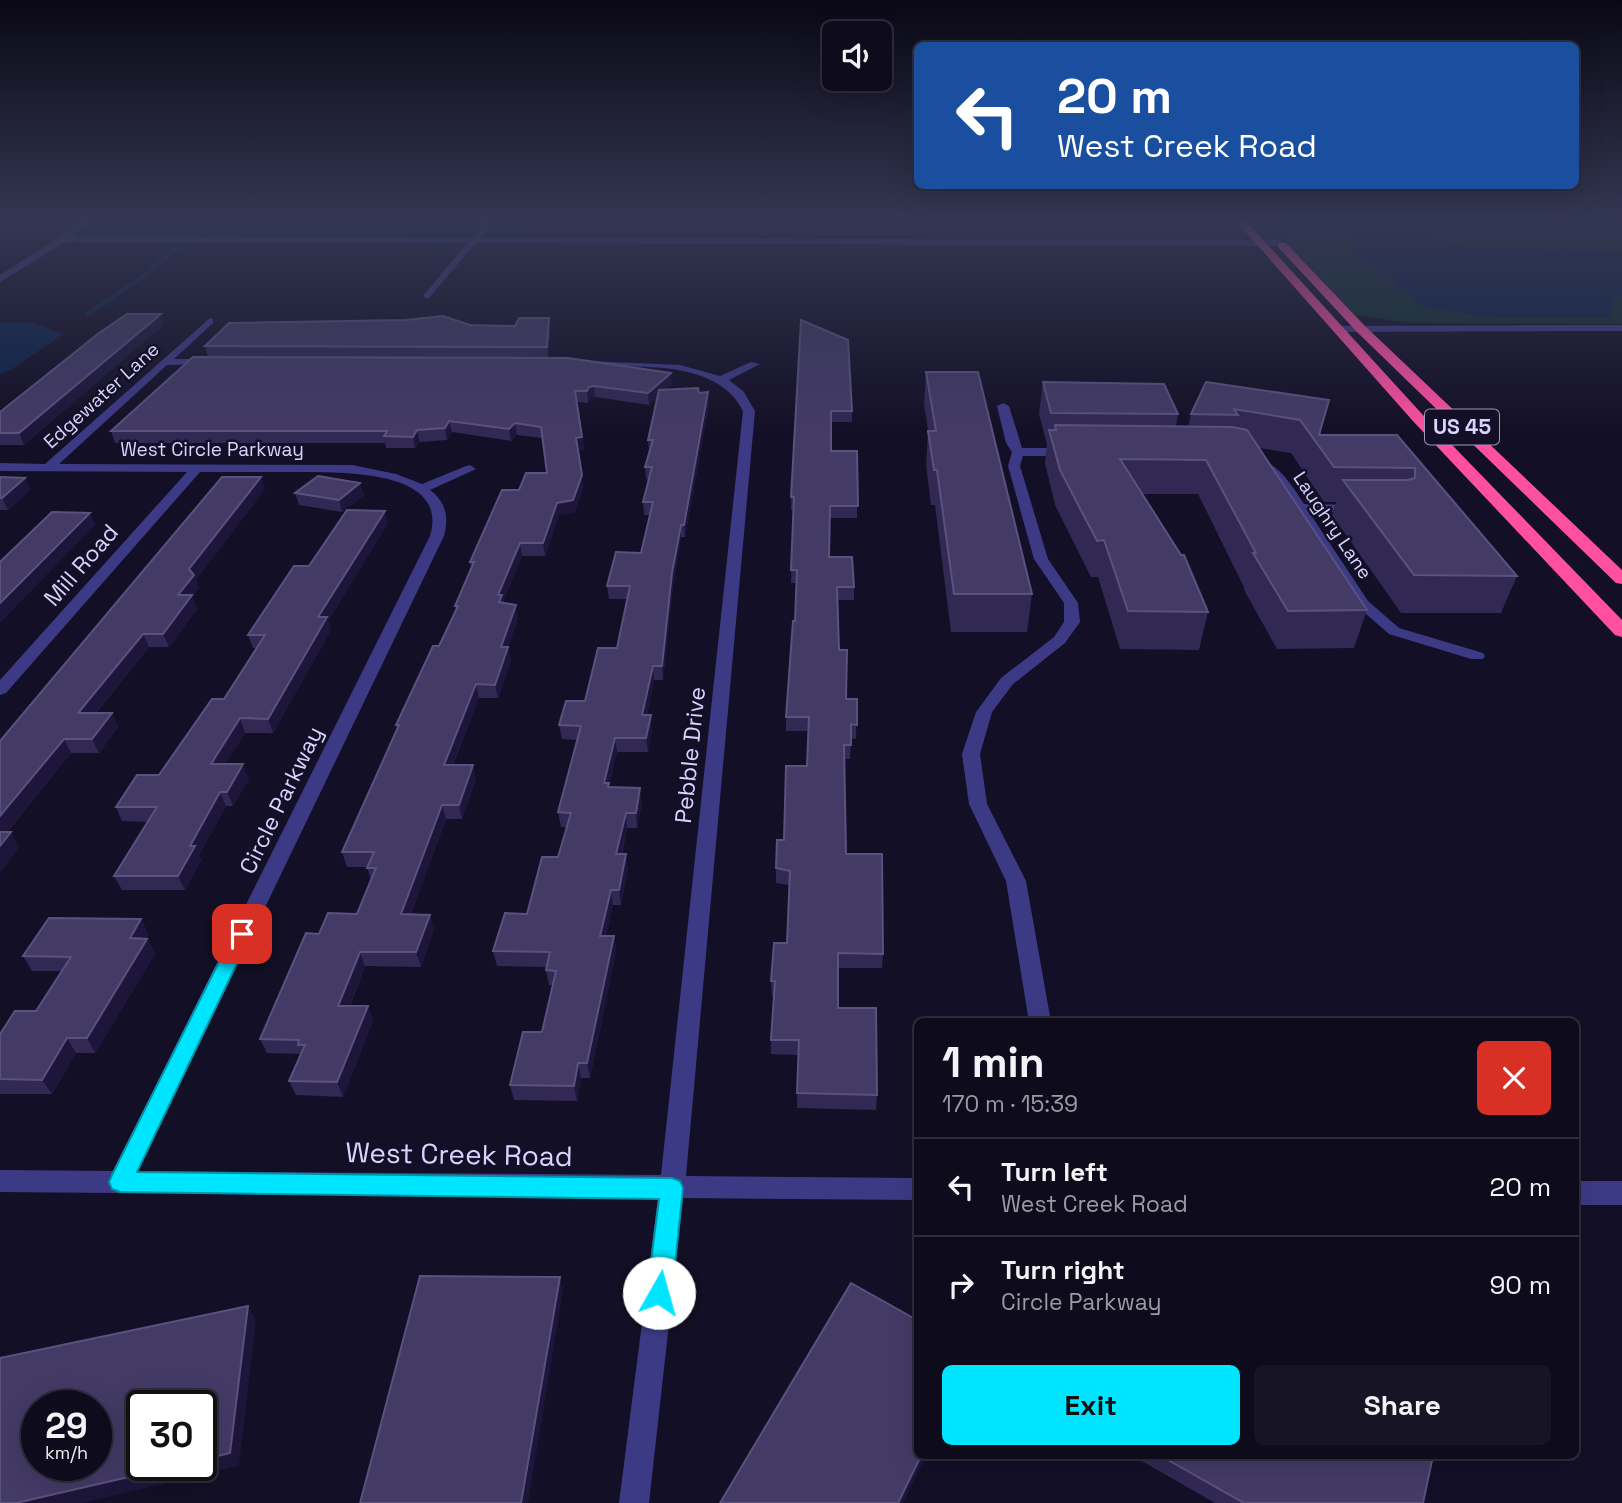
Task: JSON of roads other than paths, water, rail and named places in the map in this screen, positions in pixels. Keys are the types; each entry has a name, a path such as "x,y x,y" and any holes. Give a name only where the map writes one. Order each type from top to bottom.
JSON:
{"highway":[{"name":"US 45","path":"1303,291 1622,631"},
{"name":"US 45","path":"1325,291 1361,329 1622,579"}],"street":[{"path":"428,296 432,291"},
{"name":"Edgewater Lane","path":"47,468 210,321"},
{"path":"1336,329 1622,328"},
{"path":"164,362 219,362"},
{"path":"576,364 664,366 719,380 755,364"},
{"name":"Pebble Drive","path":"635,1503 672,1188 750,411 746,398 735,387 719,380"},
{"path":"1003,406 1012,443 1018,452 1014,466 1041,559 1071,603 1072,622 1060,640 1007,681 984,712 971,754 978,804 1016,881 1039,1018"},
{"path":"1018,452 1087,453"},
{"name":"Laughry Lane","path":"1249,458 1268,467 1281,479 1363,604 1394,631 1477,656"},
{"name":"West Circle Parkway","path":"0,467 352,469 379,472 421,489"},
{"name":"Mill Road","path":"0,690 196,469"},
{"path":"421,489 470,469"},
{"name":"Circle Parkway","path":"120,1182 437,536 441,519 435,503 421,489"},
{"path":"1301,508 1368,508"},
{"name":"West Creek Road","path":"0,1181 914,1189"},
{"path":"1579,1193 1622,1193"}],"water":[{"path":"1405,291 1622,291 1622,295 1614,299 1610,318 1498,318 1423,307"},
{"path":"0,323 34,323 63,334 11,370 0,374"}],"waterway":[{"path":"88,314 121,291"}]}
